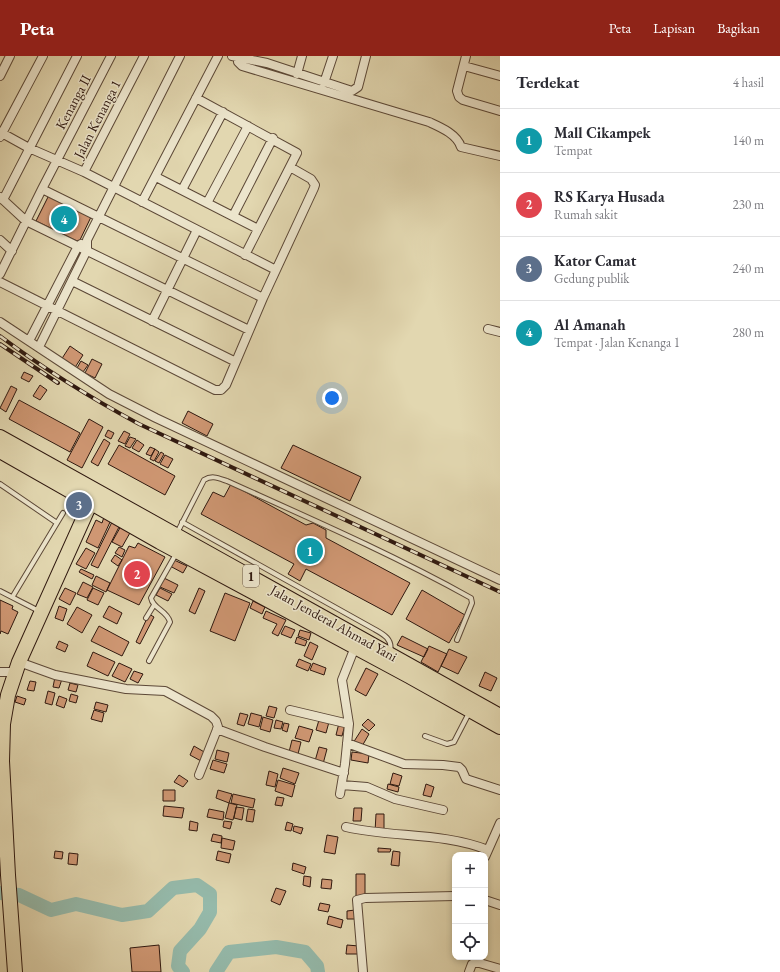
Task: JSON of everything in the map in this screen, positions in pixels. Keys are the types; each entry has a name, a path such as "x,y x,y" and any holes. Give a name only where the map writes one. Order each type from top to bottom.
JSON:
{"highway":[{"name":"Jalan Jenderal Ahmad Yani","path":"0,437 177,552 212,562 389,653 500,716"},
{"name":"Jalan Jenderal Ahmad Yani","path":"0,451 93,497 179,529 212,562 355,647 500,727"},
{"path":"15,972 10,912 5,878 2,817 1,725 8,694 17,667 93,497"}],"street":[{"path":"0,76 10,56"},
{"path":"43,56 1,134 84,172 276,270"},
{"path":"77,56 1,199 26,221 249,330"},
{"name":"Kenanga II","path":"0,274 111,56"},
{"name":"Jalan Kenanga 1","path":"84,172 144,56"},
{"path":"39,347 87,250 87,240 180,56"},
{"path":"142,202 218,56"},
{"path":"366,56 358,87 355,91 297,74 268,60 236,56 238,62 242,66 429,122 449,132 459,141 461,147 500,156"},
{"path":"297,74 302,56"},
{"path":"324,83 333,56"},
{"path":"466,56 457,91 458,97 463,100 500,111"},
{"path":"464,66 500,76"},
{"path":"196,98 273,138 297,153 245,255"},
{"path":"182,190 223,112"},
{"path":"208,203 248,126"},
{"path":"233,216 273,138"},
{"path":"0,282 215,390 221,390 226,385 234,361 315,185 311,179 290,168"},
{"path":"156,177 258,230"},
{"path":"42,189 263,298"},
{"path":"152,320 197,230"},
{"path":"0,240 12,251"},
{"path":"29,341 78,246 87,240"},
{"path":"72,281 234,361"},
{"path":"0,322 109,394 156,418 500,580"},
{"path":"488,329 500,332"},
{"path":"340,794 344,773 348,724 342,680 355,647"},
{"path":"0,672 17,667 126,688 165,691 211,716 216,721 217,729 199,775"},
{"path":"290,710 348,724"},
{"path":"217,729 265,747 344,773"},
{"path":"347,743 404,764 459,767 466,779 500,790"},
{"path":"342,785 367,787 395,799 443,810"},
{"path":"487,852 500,823"},
{"path":"346,827 372,833 457,840 482,852"},
{"path":"363,972 356,902 357,899 452,896"},
{"path":"488,901 500,906"},
{"path":"469,972 472,964 476,962 500,969"}],"lane":[{"path":"389,653 391,645 384,635 179,529 204,480 208,477 214,477 227,481 332,528 432,576 471,598 472,603 457,640"},
{"path":"0,484 57,523"},
{"path":"13,596 63,513"},
{"path":"149,661 170,622 167,615 151,601 151,595 177,552"},
{"path":"0,591 13,596 42,612"},
{"path":"146,618 154,605"},
{"path":"425,736 447,744 454,742 470,711"}],"building":[{"path":"49,195 91,217 79,242 36,221"},
{"path":"70,346 83,355 74,369 61,360"},
{"path":"92,359 102,364 95,378 85,373"},
{"path":"81,361 88,365 83,372 77,368"},
{"path":"24,372 33,376 29,382 21,378"},
{"path":"40,385 47,390 40,400 33,396"},
{"path":"11,386 17,389 6,412 0,408"},
{"path":"19,400 80,433 70,452 9,419"},
{"path":"188,411 213,424 207,436 182,423"},
{"path":"89,419 103,427 82,468 67,460"},
{"path":"108,430 114,433 111,439 105,436"},
{"path":"124,431 130,434 125,444 118,441"},
{"path":"130,437 136,439 130,448 125,446"},
{"path":"104,439 110,443 98,466 91,462"},
{"path":"137,440 144,445 139,452 132,448"},
{"path":"119,445 175,476 165,495 108,464"},
{"path":"293,445 361,477 350,501 281,468"},
{"path":"150,447 155,449 151,456 146,454"},
{"path":"155,449 159,452 154,461 150,459"},
{"path":"161,452 164,454 159,463 155,461"},
{"path":"165,455 173,459 168,468 160,464"},
{"path":"231,484 306,525 313,523 326,530 326,538 410,583 392,615 306,569 300,581 288,574 294,564 201,514 213,492 224,497"},
{"path":"104,517 111,520 98,548 86,542 96,520 102,523"},
{"path":"112,522 120,525 98,568 91,565"},
{"path":"121,526 131,531 122,547 112,542"},
{"path":"138,543 165,557 139,605 107,590 129,546 135,548"},
{"path":"119,547 125,550 122,557 115,553"},
{"path":"86,548 95,553 86,569 76,564"},
{"path":"115,555 122,560 118,566 111,561"},
{"path":"174,560 187,566 183,573 170,566"},
{"path":"81,569 94,575 92,579 79,572"},
{"path":"96,576 110,583 106,592 92,585"},
{"path":"164,578 178,585 174,593 160,587"},
{"path":"83,582 93,587 87,598 77,594"},
{"path":"65,588 76,593 70,605 59,599"},
{"path":"93,588 104,593 98,605 87,600"},
{"path":"160,588 172,594 168,601 156,595"},
{"path":"199,588 205,591 195,614 189,611"},
{"path":"422,590 465,615 449,643 406,619"},
{"path":"225,593 250,603 235,641 210,631"},
{"path":"0,600 13,606 12,609 18,612 8,634 1,631 0,634"},
{"path":"253,601 265,607 262,614 250,608"},
{"path":"59,606 67,609 63,621 55,618"},
{"path":"109,606 122,613 117,624 103,617"},
{"path":"77,607 92,615 82,633 67,624"},
{"path":"266,611 286,620 278,636 272,633 277,624 263,618"},
{"path":"149,614 154,617 140,644 136,642"},
{"path":"99,626 129,642 122,656 91,641"},
{"path":"285,626 295,630 291,638 281,634"},
{"path":"300,630 311,633 309,640 298,636"},
{"path":"402,636 428,649 424,657 397,645"},
{"path":"297,637 307,641 305,646 295,643"},
{"path":"59,641 68,645 65,652 56,648"},
{"path":"310,642 318,646 312,660 304,656"},
{"path":"429,646 447,654 438,672 421,662"},
{"path":"449,649 467,657 458,674 441,666"},
{"path":"93,652 115,662 108,676 87,666"},
{"path":"299,659 311,664 308,671 296,666"},
{"path":"119,663 132,669 125,682 112,676"},
{"path":"313,663 326,668 324,675 310,670"},
{"path":"366,668 378,674 366,696 355,690"},
{"path":"134,671 143,674 138,683 130,679"},
{"path":"485,672 497,678 491,691 479,686"},
{"path":"55,677 62,679 59,688 53,687"},
{"path":"30,681 36,682 34,691 27,690"},
{"path":"70,683 78,685 76,692 68,690"},
{"path":"48,691 55,693 52,705 45,703"},
{"path":"71,694 78,696 76,703 69,701"},
{"path":"17,696 26,699 24,705 15,702"},
{"path":"59,696 67,699 64,708 56,705"},
{"path":"96,702 108,705 106,712 94,709"},
{"path":"269,706 277,708 274,718 266,716"},
{"path":"94,710 104,713 102,722 91,719"},
{"path":"240,713 248,715 244,726 237,724"},
{"path":"251,713 262,716 259,727 248,724"},
{"path":"263,717 273,720 270,732 260,729"},
{"path":"368,719 375,725 369,731 362,725"},
{"path":"276,720 283,722 281,729 274,728"},
{"path":"319,720 329,722 326,733 316,730"},
{"path":"284,723 289,724 287,732 282,730"},
{"path":"339,723 345,725 342,736 336,735"},
{"path":"299,726 313,730 309,742 295,738"},
{"path":"362,729 369,734 361,748 353,743"},
{"path":"292,740 301,742 298,754 289,752"},
{"path":"194,746 206,753 201,761 190,755"},
{"path":"319,747 327,749 323,764 315,761"},
{"path":"217,750 229,753 227,762 215,759"},
{"path":"352,752 369,754 368,763 351,760"},
{"path":"213,760 227,764 224,773 210,769"},
{"path":"283,768 299,773 295,784 280,778"},
{"path":"269,771 278,774 275,787 266,785"},
{"path":"393,773 402,776 399,786 390,784"},
{"path":"179,775 188,781 183,787 174,782"},
{"path":"278,780 295,785 292,797 275,791"},
{"path":"388,784 399,787 398,792 387,789"},
{"path":"426,784 434,787 431,797 423,795"},
{"path":"163,790 175,790 175,801 163,801"},
{"path":"218,790 232,794 229,803 216,798"},
{"path":"233,794 255,799 253,808 231,803"},
{"path":"277,797 284,798 282,806 275,805"},
{"path":"229,803 237,805 233,820 225,818"},
{"path":"164,806 184,808 182,818 163,816"},
{"path":"236,807 244,808 242,820 234,818"},
{"path":"354,808 362,808 361,821 353,821"},
{"path":"209,809 224,812 223,820 207,817"},
{"path":"248,809 255,810 253,822 246,821"},
{"path":"376,814 384,814 384,832 375,832"},
{"path":"190,821 198,823 197,831 189,830"},
{"path":"224,821 232,822 230,829 223,827"},
{"path":"287,822 293,824 291,831 285,830"},
{"path":"294,826 303,828 301,834 293,831"},
{"path":"213,834 222,836 221,843 211,841"},
{"path":"327,835 338,837 335,854 324,852"},
{"path":"222,838 235,841 233,850 221,848"},
{"path":"378,848 391,849 390,852 378,852"},
{"path":"55,851 63,852 62,859 54,858"},
{"path":"218,851 231,854 229,863 216,860"},
{"path":"393,851 400,852 399,866 391,865"},
{"path":"69,853 78,854 77,865 68,864"},
{"path":"293,863 306,867 304,874 292,870"},
{"path":"356,874 365,874 365,896 356,896"},
{"path":"304,876 311,877 310,887 303,885"},
{"path":"322,879 332,880 331,889 321,888"},
{"path":"276,888 286,891 280,905 271,901"},
{"path":"320,903 330,905 328,912 318,910"},
{"path":"355,910 355,919 347,919 347,911"},
{"path":"329,916 343,920 341,928 327,924"},
{"path":"159,945 161,972 132,972 130,948"},
{"path":"347,945 359,946 359,954 346,954"}],"waterway":[{"path":"0,893 19,895 51,910 76,904 122,915 148,911 173,888 197,885 210,894 210,912 200,929 180,951 178,966 183,972"},
{"path":"216,972 229,952 276,947 305,952 317,966 318,972"}],"railway":[{"path":"0,336 68,383 139,424 500,592"},
{"path":"0,344 58,383"}],"place":[{"name":"Al Amanah","path":"64,219"},
{"name":"Kator Camat","path":"79,505"},
{"name":"Mall Cikampek","path":"310,551"},
{"name":"RS Karya Husada","path":"137,574"}]}
